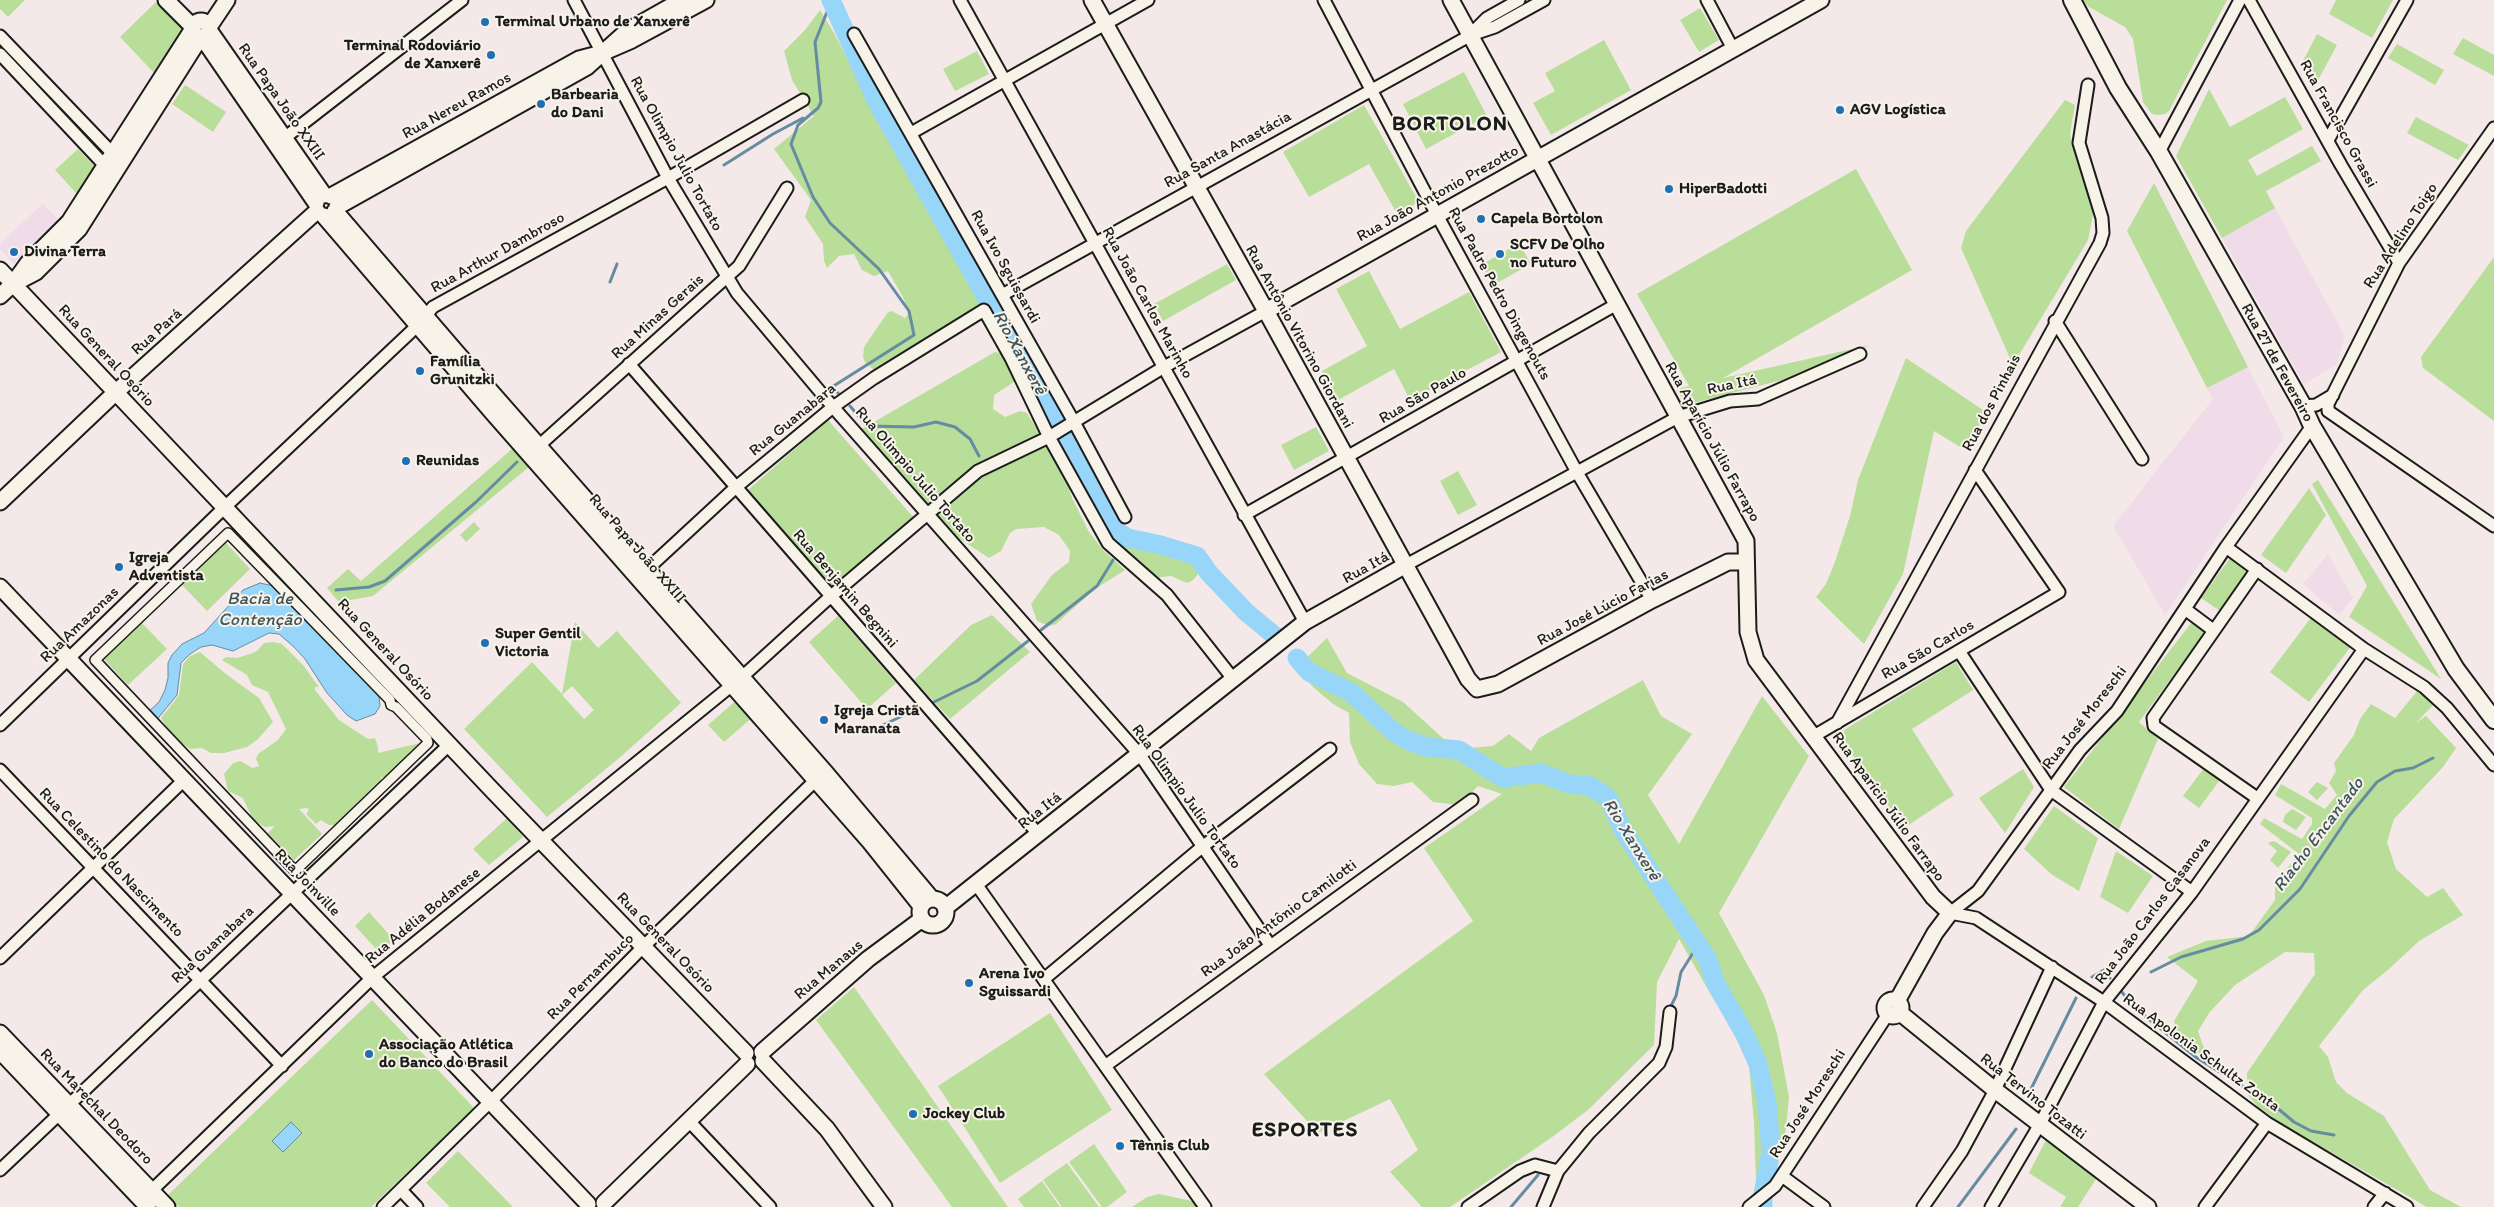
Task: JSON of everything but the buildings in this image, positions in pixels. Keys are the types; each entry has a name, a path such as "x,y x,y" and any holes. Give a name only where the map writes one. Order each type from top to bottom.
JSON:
{"main road":[{"name":"Rua 27 de Fevereiro","path":"2072,0 2118,88 2159,152 2303,406 2312,426 2456,668 2494,720"}],"street":[{"name":"Rua Papa João XXIII","path":"166,0 201,29"},
{"name":"Rua Papa João XXIII","path":"180,0 236,76 326,206 375,267 821,776 874,838 925,908"},
{"path":"201,29 214,0"},
{"path":"0,296 13,284 28,263 74,226 176,65 201,29 227,0"},
{"path":"281,141 462,0"},
{"name":"Rua Olimpio Julio Tortato","path":"574,0 668,178 737,293 833,407 1140,755 1270,945"},
{"name":"Rua Nereu Ramos","path":"666,15 682,0"},
{"name":"Rua Nereu Ramos","path":"326,206 542,86 579,58 602,53 627,30 706,0"},
{"name":"Rua João Carlos Marinho","path":"960,0 1003,81 1305,622"},
{"name":"Rua Antônio Vitorino Giordani","path":"1092,0 1266,311 1468,679 1477,689"},
{"path":"911,132 1148,0"},
{"name":"Rua Padre Pedro Dingenouts","path":"1324,0 1437,215 1578,474 1652,600"},
{"name":"Rua Aparício Júlio Farrapo","path":"1451,0 1746,541 1748,632 1756,660 1933,897 1950,913"},
{"name":"Rua Santa Anastácia","path":"1470,34 1487,18 1519,0"},
{"name":"Rua Santa Anastácia","path":"1002,295 1470,34 1495,27 1527,4 1544,0"},
{"path":"1707,0 1733,49"},
{"name":"Rua João Antonio Prezotto","path":"927,513 978,471 1062,429 1164,367 1821,0"},
{"path":"2159,152 2240,0"},
{"name":"Rua Francisco Grassi","path":"2249,0 2399,263"},
{"path":"2328,140 2407,0"},
{"name":"Rua Ivo Sguissardi","path":"854,34 1002,295 1062,429 1108,543 1167,595 1234,680"},
{"path":"0,36 113,164"},
{"path":"0,54 113,164"},
{"name":"Rua dos Pinhais","path":"1837,722 2055,321 2100,243 2103,233 2098,203 2079,143 2088,85"},
{"name":"Rua Arthur Dambroso","path":"226,506 433,307 668,178 803,100"},
{"name":"Rua Adelino Toigo","path":"2494,128 2399,263 2328,404 2328,411 2494,526"},
{"name":"Rua Minas Gerais","path":"534,450 739,266 787,188"},
{"name":"Rua Pará","path":"0,502 116,392 326,206"},
{"name":"Rua General Osório","path":"0,270 644,946 747,1058"},
{"name":"Rua São Paulo","path":"1244,515 1618,304"},
{"name":"Rua Ivo Sguissardi","path":"984,310 1011,358 1125,517"},
{"name":"Rua Guanabara","path":"643,573 735,488 833,407 874,378 984,310"},
{"path":"2055,321 2142,459"},
{"name":"Rua Itá","path":"945,908 1140,755 1305,622 1406,565 1578,474 1678,417 1730,402 1758,399 1860,354"},
{"name":"Rua Benjamin Begnini","path":"629,364 1039,835"},
{"path":"2303,406 2316,405 2333,395"},
{"name":"Rua José Moreschi","path":"1749,1207 1771,1191 1782,1176 1895,1009 1935,933 1950,913 1978,891 2080,750 2116,711 2226,547 2312,426"},
{"name":"Rua São Carlos","path":"1814,736 2058,592 1975,470"},
{"name":"Rua Amazonas","path":"0,725 226,506"},
{"name":"Rua Adélia Bodanese","path":"147,1199 374,977 737,681 927,513"},
{"path":"228,533 390,700 391,705 396,707 427,739 428,743 295,871 95,660 228,533"},
{"path":"2226,547 2364,649 2424,687 2447,708 2494,765"},
{"name":"Rua José Lúcio Farias","path":"1477,689 1498,684 1652,600 1728,562 1746,562"},
{"path":"2257,569 2153,718 2154,726 2257,798"},
{"name":"Rua Joinville","path":"0,587 292,894 374,977 588,1205"},
{"path":"2184,609 2213,630"},
{"name":"Rua João Carlos Casanova","path":"1991,1207 2040,1124 2104,1002 2192,892 2364,649"},
{"path":"1959,651 2051,790 2192,892"},
{"name":"Rua Guanabara","path":"0,1170 199,979 292,894 450,744"},
{"path":"1044,979 1202,847 1330,749"},
{"name":"Rua Celestino do Nascimento","path":"0,770 282,1066"},
{"name":"Rua Pernambuco","path":"383,1207 644,946 821,776"},
{"path":"0,958 184,780"},
{"name":"Rua João Antônio Camilotti","path":"1105,1066 1472,800"},
{"path":"976,884 1204,1207"},
{"path":"940,901 945,908 945,916 940,923 928,924 925,908 940,901"},
{"name":"Rua Manaus","path":"762,1056 925,908"},
{"name":"Rua Apolonia Schultz Zonta","path":"1950,913 1976,918 2104,1002 2267,1123 2407,1207"},
{"path":"1923,1207 1962,1151 1994,1090 2052,967"},
{"name":"Rua Tervino Tozatti","path":"1895,1009 1994,1090 2148,1207"},
{"path":"1543,1207 1558,1171 1589,1133 1659,1063 1666,1048 1670,1012"},
{"name":"Rua Marechal Deodoro","path":"1,1040 147,1199 167,1207"},
{"path":"588,1205 596,1199 605,1205 747,1058 754,1048 827,1129 884,1207"},
{"path":"688,1120 770,1207"},
{"path":"2205,1207 2267,1123"},
{"path":"1468,1207 1520,1171 1535,1165 1558,1171"},
{"path":"1782,1176 1824,1207"},
{"path":"401,1190 417,1207"},
{"path":"2374,1207 2385,1193"}],"shaded area":[{"path":"43,203 59,221 14,264 0,249 0,244"},
{"path":"2275,208 2345,336 2337,364 2304,384 2222,238"},
{"path":"2248,367 2284,437 2165,615 2113,526 2213,399 2207,388"},
{"path":"2328,554 2353,598 2339,615 2303,584"}],"green space":[{"path":"0,0 25,0 8,17 0,9"},
{"path":"2083,0 2227,0 2169,111 2165,114 2157,115 2152,114 2143,102 2133,39 2125,27 2089,7"},
{"path":"2336,0 2393,0 2372,38 2329,14"},
{"path":"157,1 184,27 155,74 120,37"},
{"path":"1700,8 1719,40 1699,52 1680,20"},
{"path":"820,10 834,33 894,149 951,248 967,269 984,301 953,324 878,369 873,369 865,362 863,357 864,347 888,312 892,311 905,318 908,314 904,299 888,271 874,276 862,270 854,254 839,256 827,268 824,261 823,244 805,217 811,200 774,149 814,116 792,80 784,51 805,30"},
{"path":"2317,34 2337,45 2315,86 2302,63"},
{"path":"2463,38 2494,55 2494,76 2453,54"},
{"path":"1604,40 1631,90 1551,135 1533,103 1555,91 1545,73"},
{"path":"2397,44 2444,70 2435,85 2388,58"},
{"path":"977,51 989,74 955,91 943,69"},
{"path":"1464,72 1487,116 1426,149 1403,104"},
{"path":"185,85 226,112 213,132 172,104"},
{"path":"2209,89 2230,127 2285,97 2303,129 2248,160 2257,176 2312,146 2321,161 2266,191 2275,208 2222,238 2176,156"},
{"path":"2065,100 2075,105 2070,134 2077,161 2090,192 2093,215 2088,240 2013,365 1961,248 1966,231"},
{"path":"1364,105 1419,202 1397,214 1369,164 1309,197 1283,152"},
{"path":"2416,117 2469,145 2458,160 2407,133"},
{"path":"78,149 95,167 77,194 55,170"},
{"path":"1856,169 1912,270 1723,378 1870,345 1805,374 1686,405 1677,389 1689,386 1637,294"},
{"path":"2154,183 2248,367 2207,388 2127,231"},
{"path":"1519,243 1531,264 1493,285 1481,265"},
{"path":"2494,257 2494,421 2423,368 2421,357"},
{"path":"1227,264 1236,280 1163,321 1154,304"},
{"path":"1369,271 1400,329 1469,292 1501,352 1410,400 1394,369 1338,400 1322,371 1367,346 1336,289"},
{"path":"995,352 1003,354 1017,380 994,395 993,409 1005,417 1020,411 1027,413 1065,476 1072,498 1089,532 1103,550 1125,570 1095,589 1056,624 1049,626 1037,621 1031,604 1052,575 1069,562 1070,551 1059,535 1044,527 1016,529 1010,533 1001,551 989,558 960,539 936,517 860,430"},
{"path":"1906,358 1986,412 1967,451 1934,431 1903,574 1864,644 1816,597 1826,584 1835,562 1850,516 1858,480"},
{"path":"828,420 914,518 831,587 748,490"},
{"path":"1316,427 1329,451 1294,470 1281,445"},
{"path":"513,448 529,467 373,596 339,602 327,588 348,569 361,581"},
{"path":"1458,471 1477,505 1458,515 1440,481"},
{"path":"2318,480 2441,679 2349,617 2367,586 2312,484"},
{"path":"2309,488 2326,515 2286,573 2261,555"},
{"path":"474,522 480,529 466,542 460,535"},
{"path":"1112,541 1126,546 1184,555 1196,563 1200,572 1192,581 1187,583 1171,576 1155,578"},
{"path":"226,543 250,569 207,611 182,585"},
{"path":"2233,554 2252,568 2220,611 2201,598"},
{"path":"992,615 1030,652 950,719 914,680 971,625"},
{"path":"2313,615 2352,645 2309,702 2270,672"},
{"path":"838,616 896,683 867,709 809,642"},
{"path":"575,622 598,648 617,631 681,703 618,759 547,817 464,729 532,662 562,694","holes":["572,686 594,710 584,719 562,695"]},
{"path":"2192,622 2205,632 2139,722 2158,739 2119,829 2064,787"},
{"path":"142,623 167,649 128,685 104,659"},
{"path":"1327,638 1347,673 1403,702 1445,740 1469,748 1493,746 1509,734 1531,751 1539,738 1643,680 1661,716 1692,734 1648,795 1679,844 1762,696 1809,756 1719,913 1764,995 1777,1033 1789,1097 1784,1148 1756,1181 1754,1123 1749,1066 1738,1036 1714,1000 1679,939 1657,982 1654,1045 1589,1109 1555,1135 1450,1207 1422,1207 1390,1172 1418,1150 1390,1099 1318,1133 1264,1074 1473,921 1424,848 1502,794 1478,786 1459,805 1433,802 1412,782 1394,786 1377,784 1359,764 1350,742 1349,713 1333,704 1313,687 1296,668"},
{"path":"274,642 282,644 303,665 319,687 315,687 315,690 339,720 368,739 375,738 378,753 424,742 387,777 381,777 380,785 336,825 329,825 321,820 316,824 306,814 309,810 307,808 299,809 322,834 294,860 268,833 275,826 265,827 253,820 243,798 228,791 224,774 233,763 240,761 253,768 259,766 256,759 258,754 278,740 286,729 268,692 252,685 247,675 222,660 226,657 237,658 250,654 257,651 264,643"},
{"path":"200,652 259,698 273,722 257,740 247,747 224,753 211,753 202,748 190,749 172,736 161,718 179,695 183,664 190,656"},
{"path":"1956,662 1973,690 1912,729 1954,795 1904,828 1842,740 1844,730"},
{"path":"2419,689 2434,704 2416,723 2426,716 2456,748 2443,767 2394,819 2387,842 2396,869 2427,897 2443,888 2463,915 2419,941 2363,990 2319,1046 2328,1057 2336,1082 2347,1093 2384,1116 2430,1190 2461,1207 2427,1207 2287,1127 2258,1107 2248,1095 2247,1073 2315,974 2314,953 2285,952 2235,985 2209,1013 2198,1031 2206,1054 2193,1053 2179,1045 2174,1021 2198,981 2167,957 2206,941 2249,936 2275,900 2275,883 2299,854 2260,824 2264,818 2302,839 2312,824 2312,818 2275,795 2281,784 2325,809 2337,795 2329,783 2336,771 2334,763 2354,735 2360,719 2371,704 2395,718"},
{"path":"739,698 754,716 724,742 708,725"},
{"path":"2204,768 2220,780 2199,808 2183,796"},
{"path":"2023,769 2034,787 2005,833 1979,798"},
{"path":"2317,782 2328,788 2317,800 2308,792"},
{"path":"2054,806 2098,838 2079,891 2051,874 2024,849"},
{"path":"2292,809 2306,817 2296,830 2283,822 2285,815"},
{"path":"507,818 523,837 489,865 473,849"},
{"path":"2274,841 2291,852 2278,868 2270,860 2277,851 2268,843"},
{"path":"2116,851 2153,876 2128,913 2100,897"},
{"path":"369,912 394,940 379,952 355,926"},
{"name":"Jockey Club","path":"854,987 1008,1207 952,1207 816,1020"},
{"name":"Associação Atlética do Banco do Brasil","path":"372,1000 474,1108 371,1207 179,1207 168,1195"},
{"path":"1050,1013 1112,1110 1000,1183 938,1086"},
{"path":"2046,1140 2098,1176 2078,1207 2060,1207 2066,1197 2029,1173"},
{"path":"1094,1144 1127,1192 1107,1207 1102,1207 1069,1162"},
{"path":"458,1151 513,1207 450,1207 426,1183"},
{"path":"1067,1163 1099,1207 1062,1207 1043,1180"},
{"path":"1042,1181 1060,1207 1024,1207 1018,1199"},
{"path":"1159,1194 1192,1201 1200,1207 1132,1207 1147,1197"}],"water":[{"name":"Bacia de Contenção","path":"260,583 278,587 379,696 380,706 375,714 356,721 347,715 327,693 305,659 294,647 279,634 269,633 233,651 212,645 201,647 190,654 181,663 177,695 155,722 147,713 159,702 165,690 168,678 168,663 172,655 182,644 204,633 243,590"},
{"path":"291,1122 302,1133 283,1152 272,1141"}],"waterway":[{"name":"Rio Xanxerê","path":"831,0 876,100 1095,492 1105,504 1116,531 1128,538 1161,545 1197,556 1209,573 1246,612 1275,636"},
{"path":"831,2 815,42 821,102 818,108 798,125 791,144 813,197 830,223 879,269 909,311 914,335 832,387 838,393"},
{"path":"724,165 773,134 803,118"},
{"path":"610,282 617,264"},
{"path":"850,406 867,426 914,427 936,422 955,427 970,439 979,456"},
{"path":"336,590 369,587 385,581 476,502 517,462"},
{"path":"1123,546 1128,538"},
{"path":"1041,630 1097,586 1113,560"},
{"path":"934,702 977,681 1028,641"},
{"name":"Rio Xanxerê","path":"1297,658 1309,672 1352,693 1394,732 1405,739 1426,747 1459,750 1503,778 1541,773 1569,784 1590,786 1608,798 1623,830 1708,960 1715,982 1745,1035 1758,1064 1767,1103 1771,1151 1763,1194 1763,1207"},
{"path":"881,726 917,709"},
{"name":"Riacho Encantado","path":"2151,972 2181,957 2243,939 2259,930 2300,889 2349,816 2377,782 2395,771 2413,768 2433,758"},
{"path":"1669,1010 1676,996 1681,972 1698,945"},
{"path":"2104,970 2110,978"},
{"name":"Riacho Encantado","path":"2092,977 2104,970 2114,970"},
{"path":"2121,991 2135,1008 2197,1058 2276,1107 2294,1122 2311,1131 2334,1135"},
{"name":"Riacho Encantado","path":"2029,1093 2076,998"},
{"name":"Riacho Encantado","path":"1958,1207 2016,1129"},
{"path":"1511,1207 1538,1175"}],"place":[{"name":"Terminal Urbano de Xanxerê","path":"485,22"},
{"name":"Terminal Rodoviário de Xanxerê","path":"491,55"},
{"name":"Barbearia do Dani","path":"541,104"},
{"name":"AGV Logística","path":"1840,110"},
{"name":"HiperBadotti","path":"1669,189"},
{"name":"Capela Bortolon","path":"1481,219"},
{"name":"Divina Terra","path":"14,252"},
{"name":"SCFV De Olho no Futuro","path":"1500,254"},
{"name":"Família Grunitzki","path":"420,371"},
{"name":"Reunidas","path":"406,461"},
{"name":"Igreja Adventista","path":"119,567"},
{"name":"Super Gentil Victoria","path":"485,643"},
{"name":"Igreja Cristã Maranata","path":"824,720"},
{"name":"Arena Ivo Sguissardi","path":"969,983"},
{"name":"Associação Atlética do Banco do Brasil","path":"369,1054"},
{"name":"Jockey Club","path":"913,1114"},
{"name":"Tênnis Club","path":"1120,1146"}],"district":[{"name":"BORTOLON","path":"1450,125"},
{"name":"ESPORTES","path":"1305,1131"}]}
